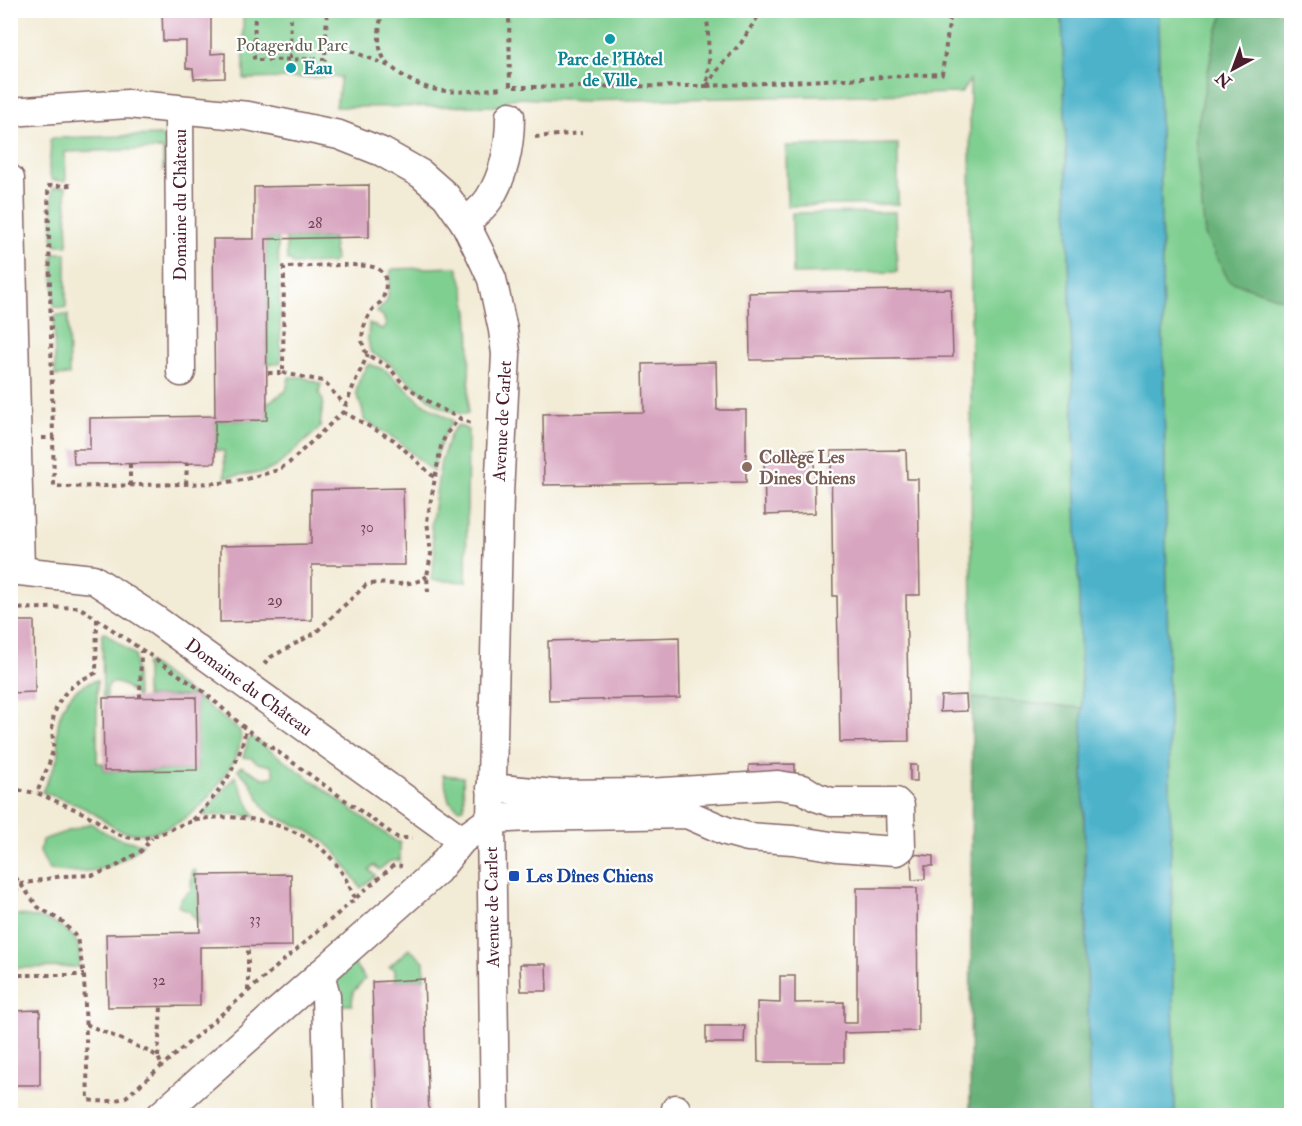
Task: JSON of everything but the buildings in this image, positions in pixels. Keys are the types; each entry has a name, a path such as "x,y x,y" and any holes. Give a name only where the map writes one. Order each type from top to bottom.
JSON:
{"street":[{"name":"Avenue de Carlet","path":"10,112 128,104 259,118 339,135 382,152 421,174 446,196 465,223 492,279 506,354 499,494 491,788 495,1116"},
{"name":"Domaine du Château","path":"179,111 181,372"},
{"path":"465,223 488,200 505,165 510,127"},
{"name":"Domaine du Château","path":"10,179 18,440 15,570 93,579 156,620 462,840"},
{"path":"160,1116 437,871 462,840 491,819 687,814 726,831 748,837 837,847 897,851 901,848 900,806 896,802 831,802 803,789 778,785 648,793 578,794 528,793 491,788"},
{"path":"808,842 811,794"},
{"path":"320,974 326,996 329,1116"}],"path":[{"path":"255,10 254,60 325,59 327,10"},
{"path":"290,60 291,10"},
{"path":"382,10 378,35 382,55 390,66 404,77 427,88 457,93 510,87 707,86 942,74 950,12"},
{"path":"508,10 510,127 582,134"},
{"path":"707,10 710,60 707,86"},
{"path":"707,86 721,65 741,43 762,10"},
{"path":"326,41 390,66"},
{"path":"73,185 48,186 54,486 65,488 186,484 243,480 278,471 343,412 368,354"},
{"path":"283,373 284,267 376,267 383,273 386,282 381,302 373,308 364,328 362,343 368,354 386,365 401,381 428,402 472,424"},
{"path":"268,373 283,373 322,381 346,406"},
{"path":"343,412 394,440 435,479"},
{"path":"428,592 427,576 432,554 427,521 441,446 446,435 459,419"},
{"path":"18,440 53,438"},
{"path":"186,484 188,463"},
{"path":"130,464 130,486"},
{"path":"248,686 271,657 315,633 366,585 410,584 419,582 427,576"},
{"path":"10,609 79,607 204,692 246,729 398,838 419,837"},
{"path":"37,793 53,749 54,715 60,700 79,680 96,673 97,619"},
{"path":"140,698 141,651"},
{"path":"193,821 213,799 235,767 246,729"},
{"path":"10,789 37,793 65,804 128,838 153,837 193,821 247,818 274,825 302,834 330,856 356,898"},
{"path":"10,900 21,884 62,876 94,875 115,867 141,851 153,837"},
{"path":"10,870 38,907 63,921 72,929 77,938 81,949 84,975 88,1100 119,1100 126,1097 394,865 412,867"},
{"path":"248,946 248,992"},
{"path":"10,975 84,975"},
{"path":"161,1006 158,1057 162,1066"},
{"path":"86,1024 158,1057"}],"green space":[{"name":"Potager du Parc","path":"243,11 1062,11 1082,708 972,698 970,80 961,93 585,101 517,98 506,100 504,106 336,107 341,77 244,79"},
{"path":"1158,11 1291,11 1291,1115 1175,1115"},
{"path":"1224,11 1291,11 1291,302 1229,281 1205,235 1195,138 1214,41"},
{"path":"160,135 168,141 168,164 163,170 163,149 65,152 66,181 52,180 50,175 50,140 53,138"},
{"path":"898,144 898,204 787,206 786,146"},
{"path":"55,187 66,187 68,245 53,243 52,191"},
{"path":"895,212 897,272 793,274 792,213"},
{"path":"278,238 281,362 267,364 266,239"},
{"path":"286,238 333,238 335,260 332,263 293,264 287,260"},
{"path":"53,253 66,253 66,308 54,307"},
{"path":"457,267 463,284 469,320 468,414 457,413 436,404 390,364 370,351 368,339 369,323 383,330 386,325 383,316 377,312 387,301 391,270"},
{"path":"57,315 68,315 69,375 55,376 54,319"},
{"path":"369,364 385,370 421,402 453,421 440,445 433,472 397,440 364,420 356,393 360,379"},
{"path":"289,377 303,377 321,384 319,393 323,401 320,428 277,466 265,472 225,477 224,451 215,450 215,421 267,420 267,403 286,391"},
{"path":"458,425 468,430 466,582 431,580 435,553 431,527 441,461 451,433"},
{"path":"104,632 135,655 137,697 125,686 110,683 107,688 107,698 103,698 102,633"},
{"path":"149,663 194,696 146,697 146,664"},
{"path":"97,680 97,763 103,763 104,771 197,770 196,697 240,731 240,746 226,773 210,796 178,823 152,833 125,832 116,829 81,806 42,792 59,754 57,735 63,708 73,693"},
{"path":"972,698 1082,708 1090,1115 970,1116"},
{"path":"252,737 400,842 400,860 390,861 379,870 374,865 369,870 375,875 361,888 336,852 324,841 305,829 274,816 265,809 250,782 238,770 241,766 263,778 272,777 275,774 271,766 243,757 248,740"},
{"path":"443,775 463,777 464,808 459,809 449,801"},
{"path":"235,776 255,817 236,814 204,816 204,813"},
{"path":"91,823 110,835 143,844 122,860 99,869 75,872 49,870 40,852 42,840"},
{"path":"192,870 195,870 198,881 199,924 190,912 178,906 181,899 191,890"},
{"path":"15,915 50,921 70,934 77,943 80,954 78,967 11,968 11,917"},
{"path":"409,949 424,961 424,979 395,981 395,969 389,967"},
{"path":"353,962 365,979 353,992 352,1005 336,1005 335,972"}],"water":[{"path":"1062,11 1158,11 1175,1115 1090,1115 1082,708"}],"place":[{"name":"Parc de l'Hôtel de Ville","path":"610,39"},
{"name":"Eau","path":"291,68"},
{"name":"Collège Les Dines Chiens","path":"747,467"},
{"name":"Les Dînes Chiens","path":"514,876"}]}
